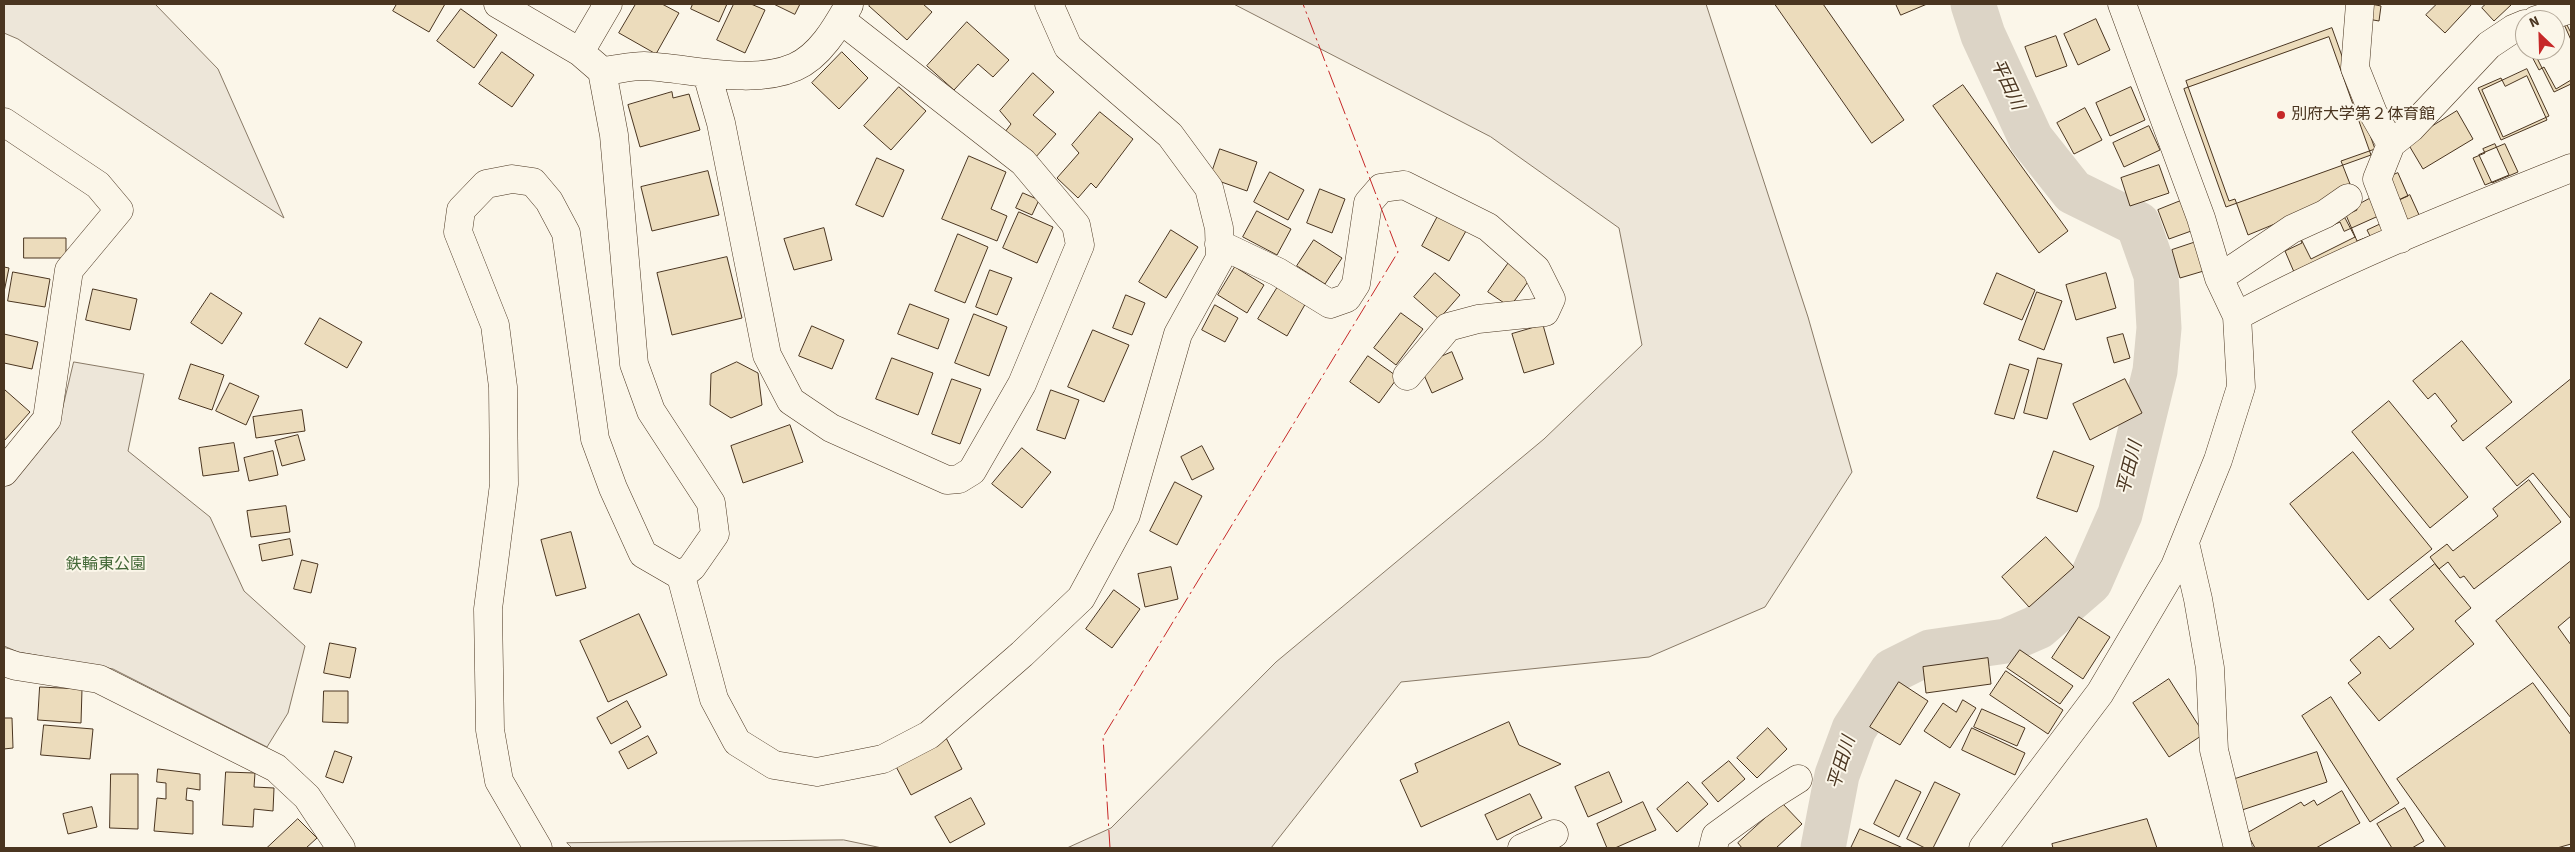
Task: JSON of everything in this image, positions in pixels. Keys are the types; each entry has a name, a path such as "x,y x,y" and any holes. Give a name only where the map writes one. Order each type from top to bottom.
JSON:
{"street":[{"path":"498,4 580,52 602,72 614,135 634,364 651,411 711,503 715,534 692,567 681,576"},
{"path":"580,52 608,4"},
{"path":"538,848 499,781 490,730 488,610 504,484 503,387 495,325 458,232 461,210 486,184 512,178 534,182 549,201 566,233 595,439 613,488 643,554 681,576 714,699 737,742 774,765 818,772 883,759 929,735 1022,654 1081,598 1126,515 1178,334 1220,258 1219,228 1209,188 1170,135 1068,47 1049,4"},
{"path":"1983,848 2100,693 2176,566 2218,460 2241,387 2238,316 2218,278 2201,218 2122,4"},
{"path":"2360,4 2355,68 2373,113 2391,144"},
{"path":"602,72 643,66 707,74 762,75 795,67 820,49 845,12 1023,162 1076,225 1080,245 1022,384 972,471 959,479 948,480 831,428 791,401 767,355 721,123 707,74"},
{"path":"2400,239 2377,180 2391,144 2410,128 2488,45 2515,28"},
{"path":"4,122 98,185 119,210 69,270 47,419 4,472"},
{"path":"2238,316 2269,299 2400,239 2571,168"},
{"path":"1219,244 1278,272 1330,304 1348,298 1356,284 1368,203 1382,188 1404,185 1488,227 1536,269 1551,299 1545,312 1478,319 1448,327 1407,376"},
{"path":"2218,278 2292,229 2325,214 2348,198"},
{"path":"2185,543 2198,599 2210,668 2214,750 2238,848"},
{"path":"4,662 16,666 99,679 276,768 307,797 341,848"},
{"path":"1712,848 1716,836 1771,796 1798,780"},
{"path":"1522,848 1554,834"}],"green space":[{"path":"4,4 155,4 218,69 284,218 18,39 4,33"},
{"path":"1234,4 1706,4 1808,317 1852,472 1765,607 1649,657 1401,682 1271,848 1067,848 1111,828 1276,662 1544,439 1642,345 1619,228 1491,137"},
{"name":"鉄輪東公園","path":"74,362 144,374 128,451 210,517 244,591 305,646 288,713 267,747 113,669 18,652 4,646 4,480 61,414"},
{"path":"844,840 882,848 572,848 567,843"}],"building":[{"path":"397,4 445,4 429,32 393,11"},
{"path":"636,4 662,4 679,13 656,54 619,33"},
{"path":"693,4 727,4 719,22 691,9"},
{"path":"734,4 751,4 765,10 745,53 717,40"},
{"path":"774,4 800,4 795,14"},
{"path":"871,4 923,4 932,12 907,40 869,6"},
{"path":"1775,4 1823,4 1904,120 1872,143"},
{"path":"1896,4 1927,4 1901,15"},
{"path":"2371,4 2381,6 2379,21 2362,18"},
{"path":"2437,4 2472,4 2445,33 2426,15"},
{"path":"2486,4 2512,4 2494,21 2482,8"},
{"path":"461,9 497,35 474,68 437,41"},
{"path":"2096,19 2110,50 2078,65 2064,34"},
{"path":"2565,21 2571,33 2571,80 2556,89 2544,67 2539,70 2534,60 2565,60"},
{"path":"967,22 1009,60 993,77 978,64 954,90 927,66"},
{"path":"2565,26 2571,40 2571,84 2554,92 2538,60 2565,60"},
{"name":"別府大学第２体育館","path":"2332,28 2375,149 2341,161 2350,184 2316,207 2248,235 2235,199 2229,201 2186,81"},
{"path":"2056,36 2067,66 2036,77 2025,47"},
{"name":"別府大学第２体育館","path":"2329,37 2371,155 2226,207 2184,89"},
{"path":"502,52 534,75 512,107 479,84"},
{"path":"842,52 868,78 839,109 812,83"},
{"path":"2527,69 2549,116 2503,137 2482,90"},
{"path":"1033,73 1054,92 1033,115 1056,134 1035,158 1005,132 1011,124 1000,111"},
{"path":"2527,76 2547,120 2501,140 2478,88 2501,78 2505,86"},
{"path":"1963,85 2068,231 2039,253 1933,106"},
{"path":"899,87 926,111 891,150 864,126"},
{"path":"2131,87 2145,120 2110,136 2096,103"},
{"path":"672,92 673,98 689,94 700,130 640,147 628,105"},
{"path":"2085,108 2102,140 2074,154 2057,123"},
{"path":"2457,111 2473,139 2423,169 2407,142"},
{"path":"1100,112 1133,139 1096,188 1091,183 1078,198 1057,178 1079,153 1072,145"},
{"path":"2149,126 2160,150 2124,167 2113,143"},
{"path":"2495,144 2509,175 2485,185 2473,158 2485,153 2483,149"},
{"path":"2505,144 2518,172 2492,183 2479,155"},
{"path":"1220,149 1257,162 1247,191 1210,178"},
{"path":"969,156 1006,172 991,209 1007,216 997,241 942,219"},
{"path":"877,158 904,170 883,217 856,205"},
{"path":"2159,165 2169,193 2130,206 2121,178"},
{"path":"708,171 719,215 652,231 641,187"},
{"path":"1270,172 1304,190 1288,220 1254,202"},
{"path":"2398,173 2408,196 2392,203 2382,180"},
{"path":"1320,189 1345,199 1332,233 1307,223"},
{"path":"1023,193 1039,200 1032,215 1016,208"},
{"path":"2410,195 2420,217 2399,227 2389,205"},
{"path":"2371,198 2382,223 2367,230 2370,236 2357,241 2346,215 2357,210 2356,206"},
{"path":"2183,200 2194,230 2169,239 2158,210"},
{"path":"1257,211 1291,229 1277,255 1243,237"},
{"path":"1019,212 1053,227 1037,263 1003,248"},
{"path":"1438,216 1466,231 1449,261 1422,246"},
{"path":"2377,217 2392,230 2294,272 2285,251 2302,243 2300,239 2340,222 2344,231"},
{"path":"2345,218 2355,237 2311,259 2301,239"},
{"path":"824,228 832,260 794,270 784,239"},
{"path":"1171,230 1198,247 1166,298 1139,282"},
{"path":"958,234 988,247 965,303 935,291"},
{"path":"24,238 66,238 66,258 24,258"},
{"path":"1314,240 1342,258 1325,284 1297,266"},
{"path":"2199,241 2207,270 2180,278 2172,250"},
{"path":"727,257 742,318 672,335 657,273"},
{"path":"1510,261 1532,276 1510,307 1488,292"},
{"path":"4,267 9,268 4,292"},
{"path":"1235,267 1264,285 1247,313 1218,295"},
{"path":"990,270 1012,278 997,315 976,307"},
{"path":"13,272 50,279 45,307 8,301"},
{"path":"1435,273 1460,295 1439,319 1414,297"},
{"path":"1997,273 2035,290 2022,320 1984,304"},
{"path":"2106,273 2116,308 2076,320 2066,285"},
{"path":"1279,285 1307,301 1287,336 1258,319"},
{"path":"93,289 137,299 130,330 86,320"},
{"path":"2037,292 2062,301 2044,350 2019,340"},
{"path":"211,293 242,313 222,344 191,323"},
{"path":"1126,295 1145,303 1132,335 1113,328"},
{"path":"910,304 949,319 938,349 898,334"},
{"path":"1215,305 1238,318 1225,342 1202,330"},
{"path":"1401,313 1423,329 1396,365 1374,348"},
{"path":"974,314 1007,327 989,376 955,363"},
{"path":"320,318 362,342 347,368 305,344"},
{"path":"1543,325 1554,364 1524,373 1512,334"},
{"path":"812,326 844,340 832,369 799,356"},
{"path":"1093,330 1129,345 1104,402 1068,387"},
{"path":"4,334 38,342 32,369 4,363"},
{"path":"2123,334 2130,358 2114,363 2107,338"},
{"path":"2462,341 2512,402 2463,441 2451,426 2457,421 2435,393 2428,399 2413,381"},
{"path":"1452,352 1463,379 1432,393 1420,366"},
{"path":"1368,356 1398,377 1379,403 1350,382"},
{"path":"892,358 933,373 918,415 876,399"},
{"path":"2038,358 2062,364 2047,419 2024,413"},
{"path":"737,362 758,373 762,405 731,418 710,405 711,374"},
{"path":"191,364 224,375 212,410 179,399"},
{"path":"2010,364 2029,370 2014,419 1995,414"},
{"path":"952,379 981,389 960,444 932,434"},
{"path":"2125,379 2142,413 2090,440 2073,404"},
{"path":"2571,379 2571,519 2533,473 2517,486 2486,448"},
{"path":"230,383 259,396 246,425 216,411"},
{"path":"5,390 30,412 4,441 4,392"},
{"path":"1051,390 1079,400 1065,439 1037,430"},
{"path":"2389,401 2468,497 2430,528 2352,432"},
{"path":"302,410 305,431 256,438 253,417"},
{"path":"790,425 803,462 743,483 731,446"},
{"path":"298,435 305,460 282,466 275,441"},
{"path":"234,443 239,471 203,476 199,448"},
{"path":"1202,446 1214,469 1192,480 1181,457"},
{"path":"1022,448 1051,472 1022,508 992,484"},
{"path":"273,451 278,475 249,481 244,458"},
{"path":"2054,451 2094,466 2077,512 2037,498"},
{"path":"2353,452 2432,549 2368,600 2290,504"},
{"path":"2529,480 2561,522 2474,589 2464,576 2460,578 2448,562 2439,569 2430,557 2447,544 2453,551 2498,516 2493,509"},
{"path":"1175,482 1202,496 1177,545 1150,531"},
{"path":"286,506 290,532 251,537 247,511"},
{"path":"571,532 586,588 556,596 541,540"},
{"path":"2046,537 2074,567 2029,607 2002,577"},
{"path":"290,539 293,555 262,561 259,545"},
{"path":"302,560 318,564 311,593 294,589"},
{"path":"2571,561 2571,616 2558,627 2571,645 2571,718 2496,621"},
{"path":"2435,564 2471,608 2455,621 2474,644 2379,721 2348,683 2361,673 2350,660 2379,636 2390,649 2414,629 2390,600"},
{"path":"1171,567 1178,599 1145,607 1138,574"},
{"path":"1114,590 1140,609 1112,648 1086,629"},
{"path":"639,614 667,675 608,702 580,641"},
{"path":"2079,617 2110,637 2083,679 2052,658"},
{"path":"330,643 356,648 350,678 324,673"},
{"path":"2020,650 2073,686 2060,704 2007,668"},
{"path":"1988,658 1991,684 1926,693 1923,667"},
{"path":"2006,671 2063,710 2048,734 1990,695"},
{"path":"2169,679 2204,734 2169,757 2133,703"},
{"path":"1899,682 1928,701 1900,745 1870,727"},
{"path":"2533,683 2571,735 2571,844 2557,848 2446,848 2397,779"},
{"path":"40,687 82,689 81,723 38,720"},
{"path":"324,691 348,691 348,723 323,722"},
{"path":"2331,697 2399,803 2370,822 2302,716"},
{"path":"1963,700 1976,708 1950,748 1924,731 1943,703 1956,712"},
{"path":"627,701 641,727 611,744 597,718"},
{"path":"1982,709 2025,728 2017,746 1974,727"},
{"path":"4,718 12,718 13,748 4,749"},
{"path":"1509,722 1519,745 1561,764 1421,827 1400,780 1418,772 1415,764"},
{"path":"44,725 93,729 90,759 41,755"},
{"path":"1768,728 1787,749 1757,778 1737,758"},
{"path":"1972,728 2025,753 2015,775 1962,750"},
{"path":"943,732 962,769 911,795 892,759"},
{"path":"648,736 657,753 628,769 619,752"},
{"path":"335,751 352,757 343,783 326,777"},
{"path":"2317,752 2327,782 2242,810 2232,780"},
{"path":"1729,761 1745,779 1718,802 1702,783"},
{"path":"158,769 200,774 200,790 187,788 186,800 193,801 193,834 154,831 157,798 166,799 166,783 157,782"},
{"path":"226,772 255,773 254,787 274,788 273,811 254,809 253,827 223,825"},
{"path":"1609,772 1622,802 1588,817 1575,787"},
{"path":"111,774 138,774 138,829 110,828"},
{"path":"1896,780 1921,792 1899,837 1874,824"},
{"path":"1688,782 1708,804 1677,832 1657,809"},
{"path":"1935,782 1960,794 1933,848 1925,848 1907,839"},
{"path":"2342,791 2360,823 2316,848 2255,848 2247,833 2301,802 2304,806 2314,800 2317,805"},
{"path":"1530,794 1542,818 1497,840 1485,815"},
{"path":"971,798 985,824 950,843 935,817"},
{"path":"1643,802 1656,830 1615,848 1607,848 1597,824"},
{"path":"1782,803 1802,824 1776,848 1742,848 1738,843"},
{"path":"92,807 97,827 68,834 63,814"},
{"path":"2405,808 2424,841 2412,848 2392,848 2377,824"},
{"path":"298,819 317,838 306,848 267,848"},
{"path":"2147,819 2157,848 2053,848 2052,844"},
{"path":"1860,829 1903,848 1851,848"}],"waterway":[{"name":"平田川","path":"1823,848 1837,775 1854,729 1892,671 1930,652 2006,641 2038,627 2090,582 2120,514 2155,371 2159,328 2156,275 2138,224 2073,192 2031,139 1983,35 1973,4"}],"power":[{"path":"1110,848 1103,737 1398,252 1303,4"}],"place":[{"name":"別府大学第２体育館","path":"2281,115"}]}
